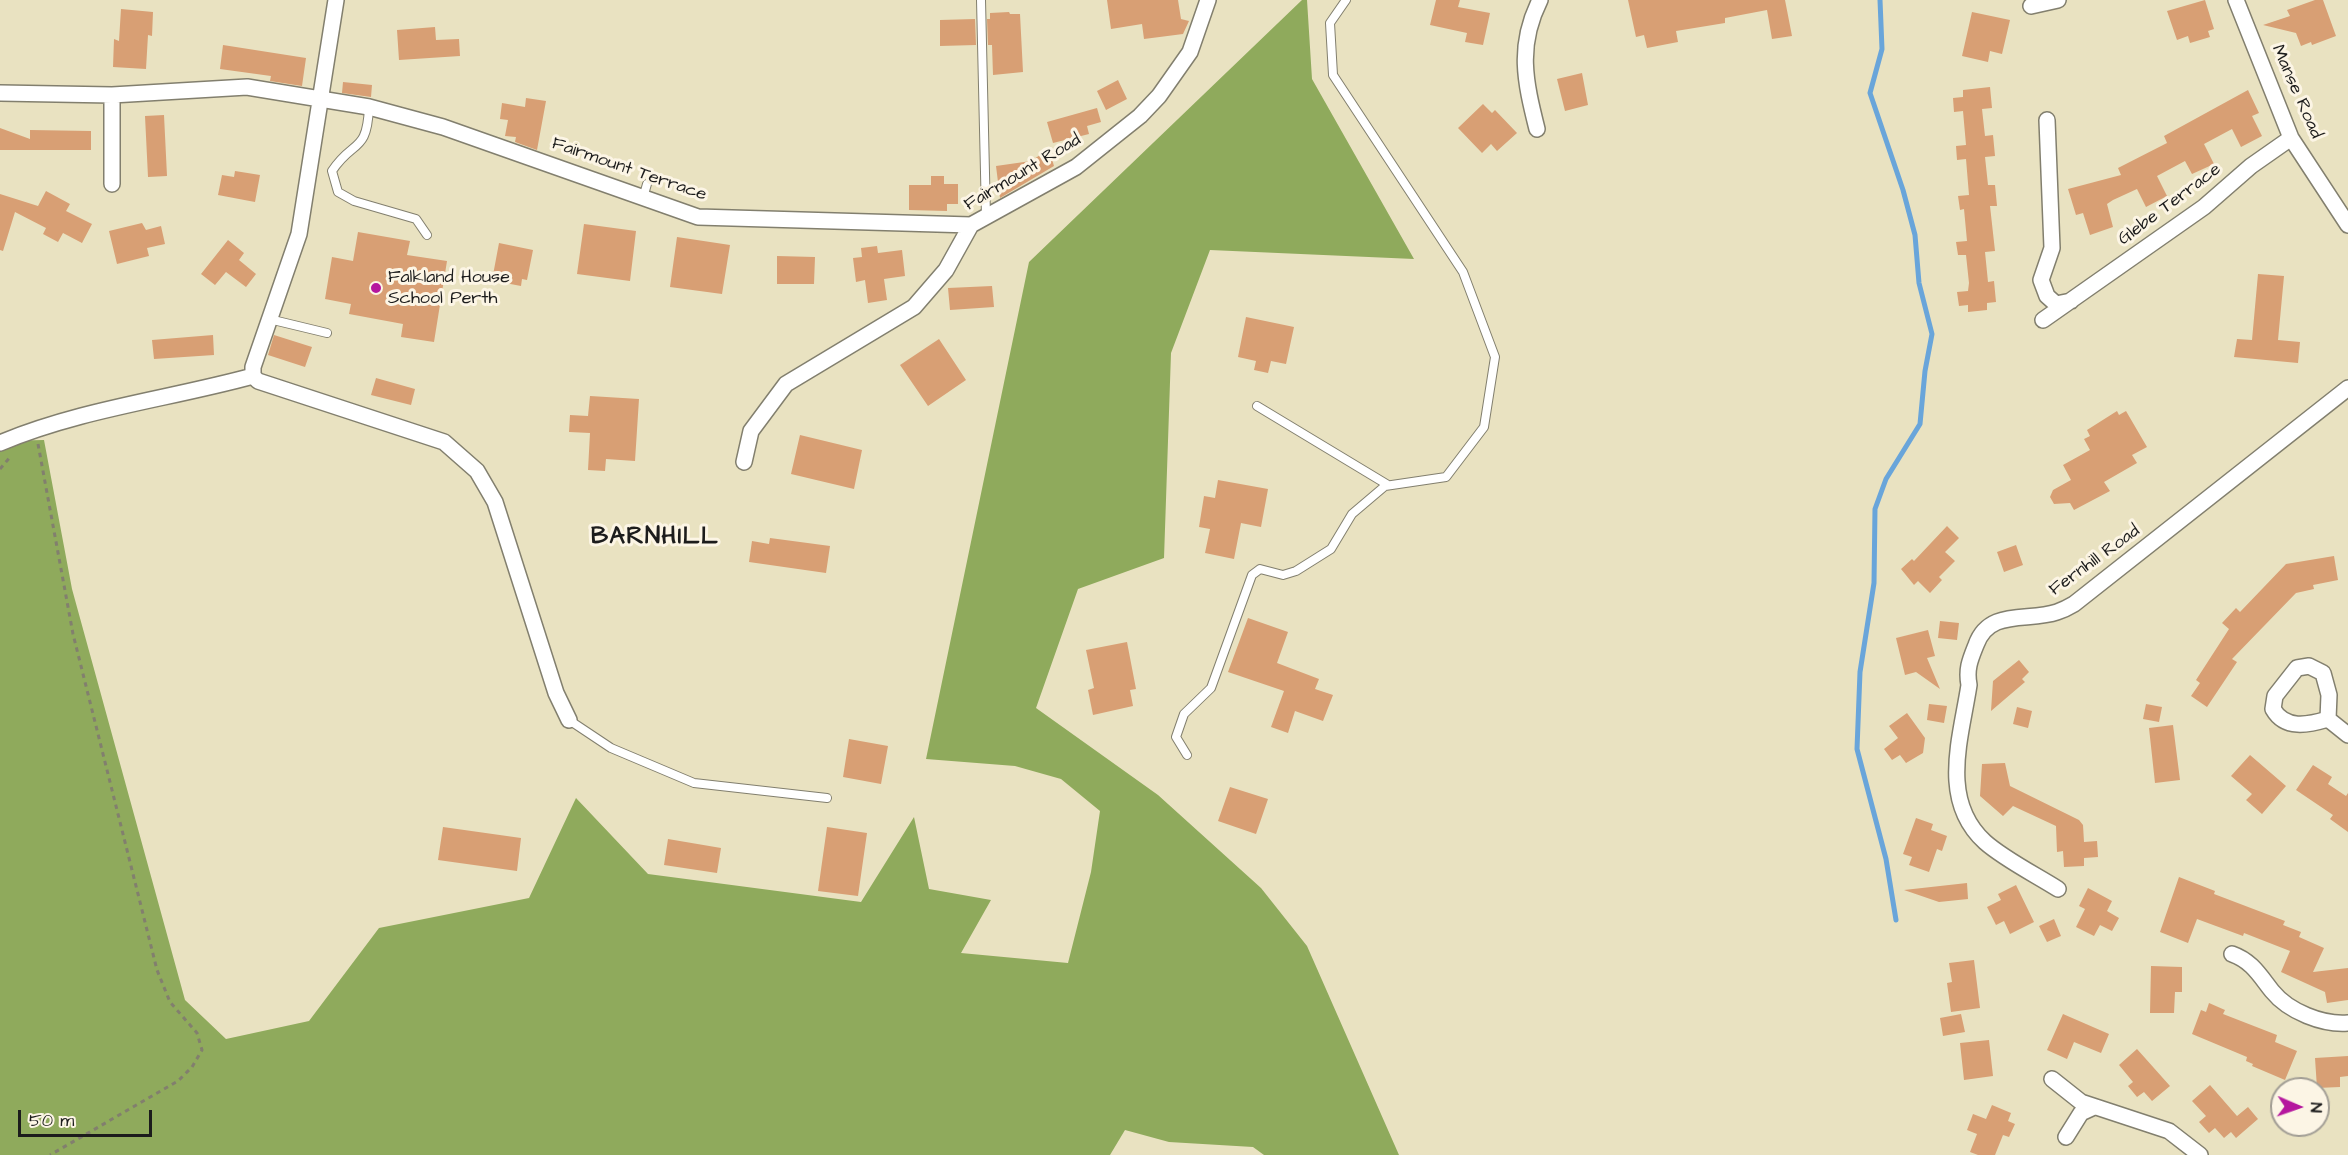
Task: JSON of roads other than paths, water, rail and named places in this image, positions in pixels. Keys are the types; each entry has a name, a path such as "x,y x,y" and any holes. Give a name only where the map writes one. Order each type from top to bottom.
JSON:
{"street":[{"path":"336,0 299,234 253,367 253,376 258,381 444,442 477,471 495,502 556,693 569,720"},
{"name":"Fairmount Road","path":"744,462 751,431 786,384 914,308 946,270 971,225 1076,167 1140,116 1159,96 1190,52 1208,0"},
{"path":"1537,129 1525,79 1525,55 1527,33 1540,0"},
{"path":"2031,6 2058,0"},
{"name":"Manse Road","path":"2236,0 2291,138 2348,225"},
{"name":"Fairmount Terrace","path":"0,93 112,95 247,87 369,107 443,127 646,191 698,217 889,217 971,225"},
{"path":"112,95 112,184"},
{"path":"2047,120 2052,248 2042,280 2047,296 2056,304 2071,302"},
{"name":"Glebe Terrace","path":"2043,320 2204,207 2251,166 2291,138"},
{"path":"0,443 36,428 78,415 153,401 253,376"},
{"name":"Fernhill Road","path":"2058,889 1985,842 1966,820 1958,802 1955,781 1969,685 1967,672 1978,635 2002,620 2056,613 2074,604 2348,388"},
{"path":"2328,718 2348,735"},
{"path":"2232,954 2245,958 2274,994 2296,1009 2320,1021 2334,1024 2348,1023"},
{"path":"2052,1080 2081,1102 2169,1131 2200,1155"},
{"path":"2066,1137 2073,1121 2080,1113 2094,1107"}],"lane":[{"path":"981,0 986,216"},
{"path":"1187,755 1176,737 1184,714 1211,688 1252,575 1260,569 1283,575 1296,571 1331,549 1352,514 1388,485 1446,477 1484,427 1495,357 1463,272 1333,75 1330,23 1346,0"},
{"path":"369,107 368,129 361,144 340,159 332,171 338,192 354,201 416,219 427,235"},
{"path":"269,319 327,333"},
{"path":"1257,406 1388,485"},
{"path":"569,720 611,748 693,783 826,798"}],"waterway":[{"path":"1880,0 1882,49 1870,93 1903,190 1915,235 1919,283 1932,334 1925,371 1920,424 1886,479 1875,509 1874,583 1860,672 1857,749 1886,859 1896,920"}],"place":[{"name":"Falkland House School Perth","path":"376,288"}],"district":[{"name":"BARNHILL","path":"655,538"}]}
